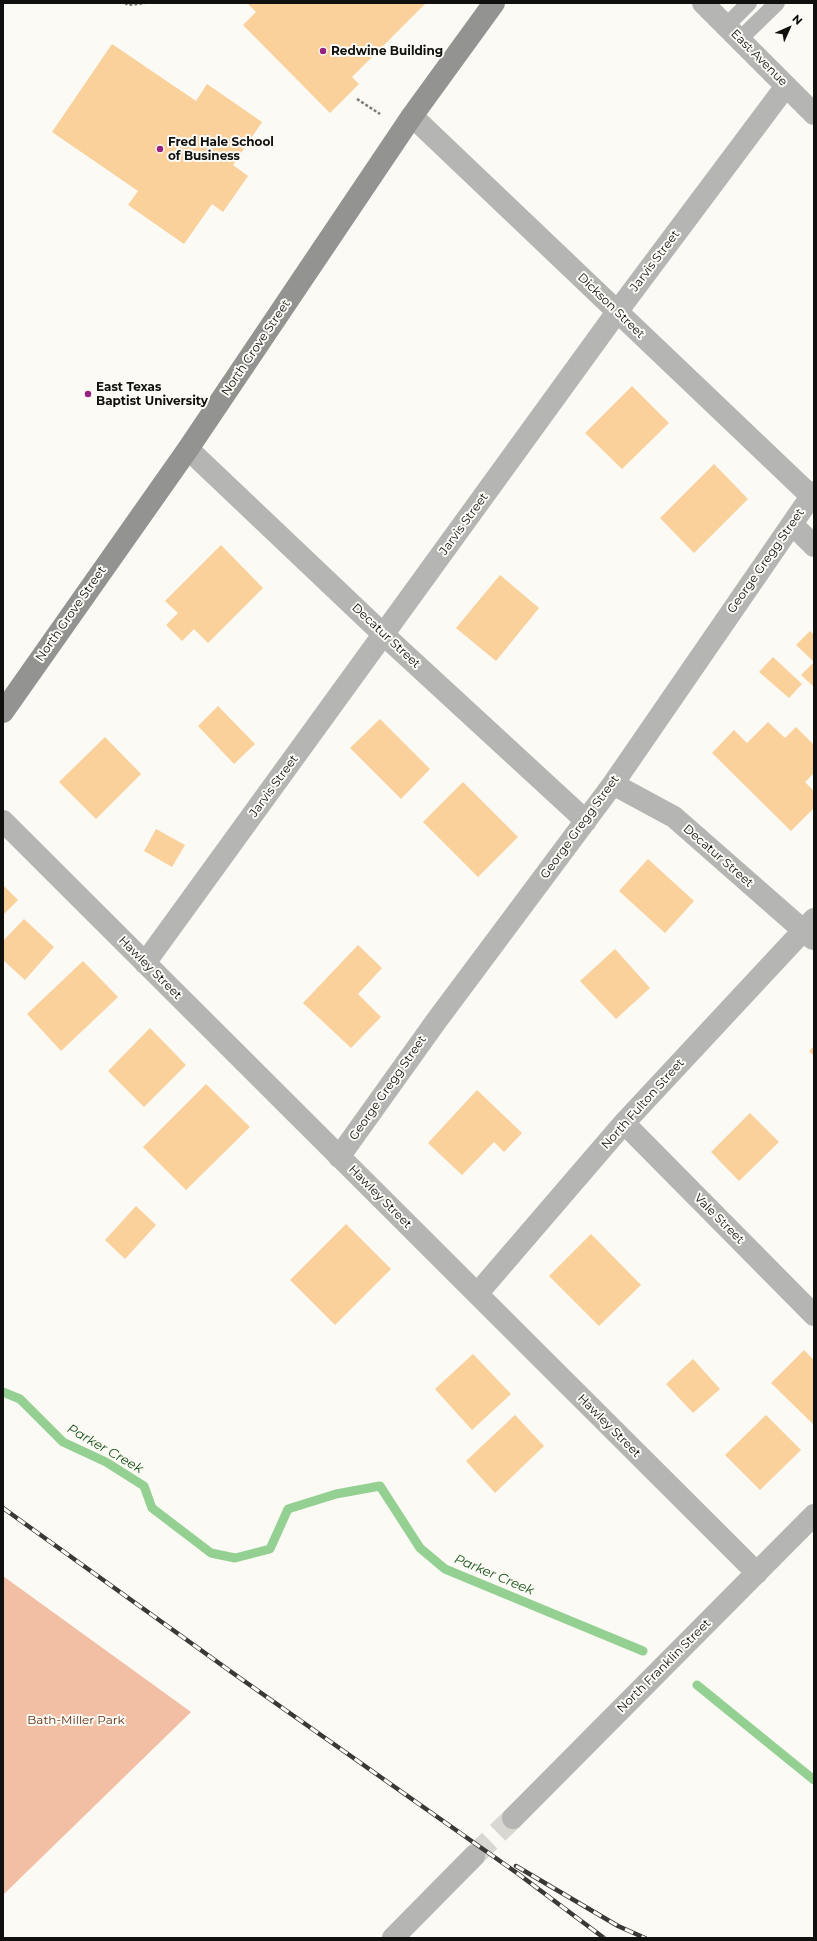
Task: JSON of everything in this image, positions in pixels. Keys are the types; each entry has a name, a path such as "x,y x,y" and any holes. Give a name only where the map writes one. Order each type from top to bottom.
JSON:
{"main road":[{"name":"North Grove Street","path":"3,712 188,449 412,116 494,3"}],"street":[{"name":"East Avenue","path":"703,3 734,32 814,114"},
{"name":"Jarvis Street","path":"145,963 617,312 786,86"},
{"name":"Dickson Street","path":"412,116 617,312 812,494"},
{"name":"Decatur Street","path":"188,449 384,634 586,821"},
{"name":"George Gregg Street","path":"339,1157 441,1014 586,821 812,494"},
{"path":"792,524 814,546"},
{"name":"Decatur Street","path":"612,784 674,817 810,929"},
{"name":"Hawley Street","path":"3,821 757,1573"},
{"name":"North Fulton Street","path":"477,1294 624,1123 810,929"},
{"name":"Vale Street","path":"624,1123 814,1315"},
{"name":"North Franklin Street","path":"513,1818 814,1515"},
{"path":"393,1938 474,1856"}],"lane":[{"path":"734,32 749,3"},
{"path":"734,32 776,3"}],"path":[{"path":"125,3 128,5 145,3"},
{"path":"357,99 380,114"}],"green space":[{"name":"Bath-Miller Park","path":"3,1576 191,1712 3,1895"}],"building":[{"name":"Redwine Building","path":"247,3 426,3 352,77 359,84 330,113 243,25 256,12"},
{"name":"Fred Hale School of Business","path":"112,44 196,101 207,84 262,122 233,165 248,176 223,212 212,204 184,244 128,205 138,191 52,132"},
{"path":"632,386 669,423 622,469 585,433"},
{"path":"714,464 748,499 694,553 660,518"},
{"path":"221,545 263,588 208,643 194,629 182,641 166,625 178,613 165,601"},
{"path":"500,575 539,608 496,661 456,628"},
{"path":"810,631 814,635 814,662 796,645"},
{"path":"773,657 802,684 789,698 759,672"},
{"path":"814,662 814,687 801,675"},
{"path":"218,706 255,744 234,764 198,726"},
{"path":"380,719 430,769 401,799 350,748"},
{"path":"768,722 785,738 796,727 814,745 814,773 805,782 814,791 814,808 791,831 712,753 734,730 747,743"},
{"path":"105,737 141,774 96,819 59,782"},
{"path":"463,782 518,837 478,877 423,822"},
{"path":"156,829 185,845 172,867 144,851"},
{"path":"648,859 694,901 665,933 619,891"},
{"path":"3,885 18,900 3,915"},
{"path":"24,919 54,947 25,980 3,960 3,941"},
{"path":"358,945 382,968 358,994 381,1017 351,1048 303,1003"},
{"path":"615,949 650,988 616,1019 580,981"},
{"path":"83,961 118,997 61,1051 27,1014"},
{"path":"150,1028 186,1065 144,1107 108,1071"},
{"path":"814,1046 814,1056 809,1051"},
{"path":"206,1084 250,1127 186,1190 143,1147"},
{"path":"477,1090 522,1133 504,1152 494,1142 462,1175 428,1143"},
{"path":"750,1113 779,1142 739,1181 711,1152"},
{"path":"136,1206 156,1225 125,1259 105,1240"},
{"path":"346,1224 391,1269 335,1325 290,1280"},
{"path":"591,1234 641,1285 599,1326 549,1276"},
{"path":"804,1350 814,1360 814,1425 771,1383"},
{"path":"473,1354 511,1394 472,1430 435,1389"},
{"path":"693,1359 720,1389 693,1413 666,1384"},
{"path":"515,1415 544,1446 495,1493 466,1461"},
{"path":"766,1415 801,1450 760,1490 725,1455"}],"waterway":[{"name":"Parker Creek","path":"3,1392 20,1399 63,1442 106,1462 144,1486 152,1508 211,1553 235,1558 270,1549 288,1509 336,1494 380,1486 420,1548 445,1569 643,1651"},
{"name":"Parker Creek","path":"697,1685 814,1780"}],"tunnel":[{"path":"474,1856 513,1818"}],"railway":[{"path":"3,1508 237,1676 517,1873 604,1938"},
{"path":"516,1866 618,1926 645,1938"}],"place":[{"name":"Redwine Building","path":"323,51"},
{"name":"Fred Hale School of Business","path":"160,149"},
{"name":"East Texas Baptist University","path":"88,394"}]}
